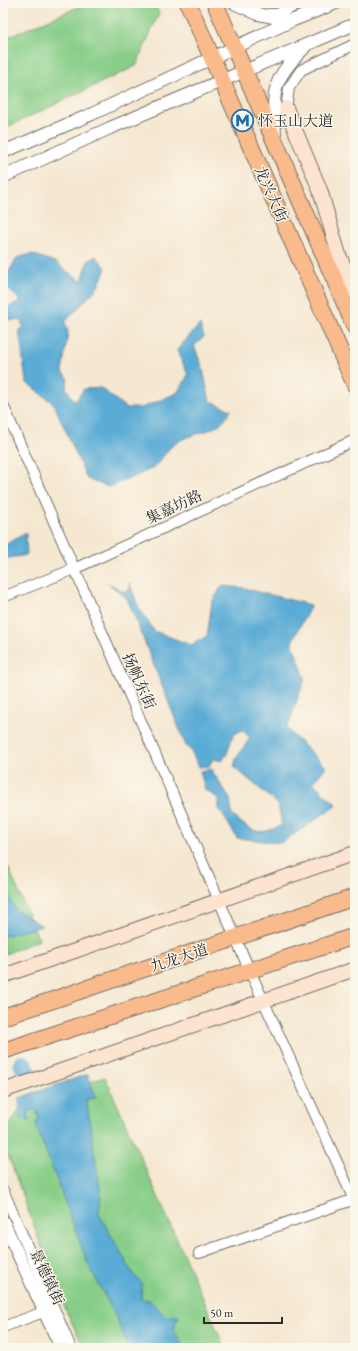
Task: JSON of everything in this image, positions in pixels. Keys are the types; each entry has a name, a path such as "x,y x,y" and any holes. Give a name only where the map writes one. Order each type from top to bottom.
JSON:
{"main road":[{"name":"龙兴大街","path":"188,3 355,385"},
{"name":"龙兴大街","path":"215,3 235,46 355,327"},
{"path":"286,108 320,190 339,255 355,292"},
{"path":"3,976 355,853"},
{"name":"九龙大道","path":"3,1017 236,939 355,897"},
{"path":"3,1051 249,969 355,936"},
{"path":"3,1091 355,969"}],"street":[{"path":"234,3 258,14 291,21"},
{"path":"258,14 277,14 302,3"},
{"path":"3,152 92,114 235,46 336,3"},
{"path":"3,177 110,128 355,24"},
{"path":"275,141 273,98 278,82 285,68 308,44"},
{"path":"286,108 289,88 301,70 355,44"},
{"name":"扬帆东街","path":"3,405 249,969 355,1200"},
{"name":"集嘉坊路","path":"3,597 74,569 355,440"},
{"path":"3,1190 71,1348"},
{"path":"199,1253 355,1200"},
{"name":"景德镇街","path":"3,1221 46,1312 61,1348"},
{"path":"3,1327 46,1312"}],"green space":[{"path":"88,3 154,3 159,13 136,66 3,129 3,39"},
{"path":"3,855 39,940 3,955"},
{"path":"105,1077 225,1348 84,1348 62,1302 3,1142 3,1137 23,1103"}],"water":[{"path":"32,254 57,263 82,281 88,261 96,256 106,268 98,287 65,322 68,332 62,372 68,378 66,388 75,402 84,389 101,388 126,408 141,408 177,393 188,375 177,350 200,324 204,337 194,346 202,366 210,401 231,410 226,419 212,429 188,437 172,446 153,468 141,474 108,487 87,479 54,404 26,382 19,330 24,328 20,320 3,320 3,310 21,301 5,286 8,273 17,258"},
{"path":"26,533 27,555 3,559 3,546"},
{"path":"129,582 138,606 154,631 191,645 207,636 212,602 222,586 243,588 311,605 292,642 305,678 287,729 326,767 313,783 337,805 281,843 237,838 218,807 218,798 205,790 200,771 211,769 230,799 232,815 250,829 261,832 274,829 282,825 278,804 234,767 236,759 250,738 242,730 233,735 227,754 222,761 213,759 209,766 199,767 191,751 186,746 127,598 108,583 124,592 131,589"},
{"path":"3,887 15,909 42,926 3,936"},
{"path":"88,1074 96,1098 86,1099 101,1195 99,1214 133,1274 142,1283 141,1299 149,1300 166,1316 179,1316 173,1329 184,1348 129,1348 115,1315 88,1264 36,1125 39,1117 35,1109 27,1112 29,1121 20,1118 19,1098"}],"waterway":[{"path":"23,1064 29,1076"}],"place":[{"name":"怀玉山大道","path":"243,121"}]}
